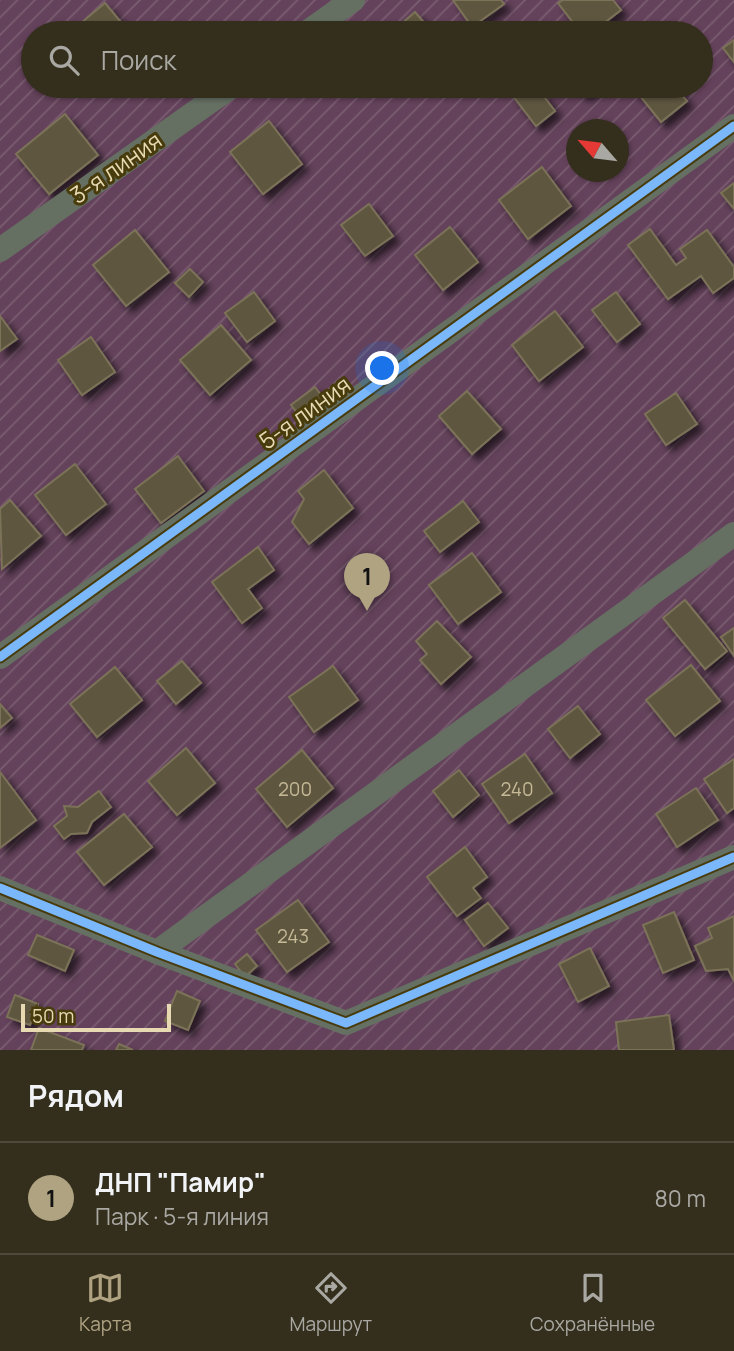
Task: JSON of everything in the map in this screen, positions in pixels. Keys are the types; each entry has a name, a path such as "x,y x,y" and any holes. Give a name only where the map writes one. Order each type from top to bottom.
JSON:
{"street":[{"path":"323,21 353,0"},
{"name":"3-я линия","path":"0,250 215,98"},
{"name":"5-я линия","path":"0,657 734,126"},
{"path":"157,951 734,534"},
{"path":"0,888 346,1023 734,857"}],"shaded area":[{"path":"0,0 734,0 734,1050 0,1050"}],"building":[{"path":"453,0 501,0 504,4 480,21 468,21"},
{"path":"563,0 613,0 621,10 607,21 572,21 558,3"},
{"path":"105,3 120,21 83,21"},
{"path":"415,12 423,21 405,21"},
{"path":"734,40 734,62 723,48"},
{"path":"515,98 545,98 555,111 536,126"},
{"path":"642,98 684,98 687,101 661,122"},
{"path":"65,114 98,155 49,194 16,154"},
{"path":"269,121 302,164 263,194 230,152"},
{"path":"542,167 571,206 528,239 499,200"},
{"path":"734,183 734,209 721,193"},
{"path":"369,204 393,236 365,256 341,225"},
{"path":"450,227 478,262 443,290 415,255"},
{"path":"650,229 676,265 686,258 680,249 707,230 734,267 734,278 713,293 701,276 668,299 628,245"},
{"path":"135,230 169,272 126,306 93,265"},
{"path":"190,269 203,282 189,297 175,283"},
{"path":"254,292 275,321 247,342 225,313"},
{"path":"616,292 640,324 617,342 592,310"},
{"path":"555,311 583,347 539,381 512,345"},
{"path":"0,316 17,339 0,351"},
{"path":"221,325 251,360 210,395 180,360"},
{"path":"91,337 115,372 82,395 58,360"},
{"path":"315,387 331,408 307,426 291,405"},
{"path":"467,391 501,429 472,454 439,416"},
{"path":"676,393 697,424 666,445 645,414"},
{"path":"178,456 204,491 161,523 135,489"},
{"path":"75,464 106,504 66,535 35,495"},
{"path":"324,470 353,508 309,544 292,522 304,499 298,491"},
{"path":"10,500 41,536 2,569 0,509"},
{"path":"463,501 479,522 440,552 424,531"},
{"path":"258,547 274,570 248,589 262,608 242,623 212,582"},
{"path":"472,553 501,592 458,624 429,585"},
{"path":"685,600 727,651 705,669 663,618"},
{"path":"437,621 471,657 441,684 420,660 427,654 416,641"},
{"path":"734,628 734,656 721,637"},
{"path":"182,661 201,683 176,704 157,681"},
{"path":"691,665 720,701 675,736 646,700"},
{"path":"333,666 358,700 314,732 289,697"},
{"path":"115,667 142,700 97,737 70,704"},
{"path":"0,704 12,718 0,728"},
{"path":"578,706 600,734 570,758 548,729"},
{"path":"186,748 215,783 177,815 148,781"},
{"path":"302,750 333,788 287,827 256,789"},
{"path":"525,754 552,793 509,823 482,784"},
{"path":"734,759 734,808 727,813 704,779"},
{"path":"459,770 479,795 453,817 433,791"},
{"path":"0,772 36,820 0,848"},
{"path":"696,788 718,820 677,847 656,814"},
{"path":"99,791 111,807 92,822 87,833 71,834 64,839 54,826 67,816 64,806 78,807"},
{"path":"124,814 152,847 104,885 77,852"},
{"path":"465,847 487,877 473,888 481,898 457,916 427,877"},
{"path":"298,900 329,942 287,972 256,930"},
{"path":"488,903 508,928 484,946 465,920"},
{"path":"674,912 694,960 663,973 643,925"},
{"path":"734,916 734,981 728,969 706,971 695,946 712,938 708,928"},
{"path":"37,935 74,950 65,971 28,955"},
{"path":"590,948 609,986 578,1002 559,964"},
{"path":"247,954 257,966 245,977 235,964"},
{"path":"177,991 200,1001 188,1030 165,1021"},
{"path":"15,995 38,1004 30,1025 7,1017"},
{"path":"669,1015 674,1050 619,1050 616,1022"},
{"path":"39,1028 84,1045 82,1050 31,1050"},
{"path":"119,1044 133,1050 116,1050"}],"cycle path":[{"path":"0,657 734,126"},
{"path":"0,888 157,952 346,1023 734,857"}],"place":[{"name":"ДНП \"Памир\"","path":"367,611"}]}
